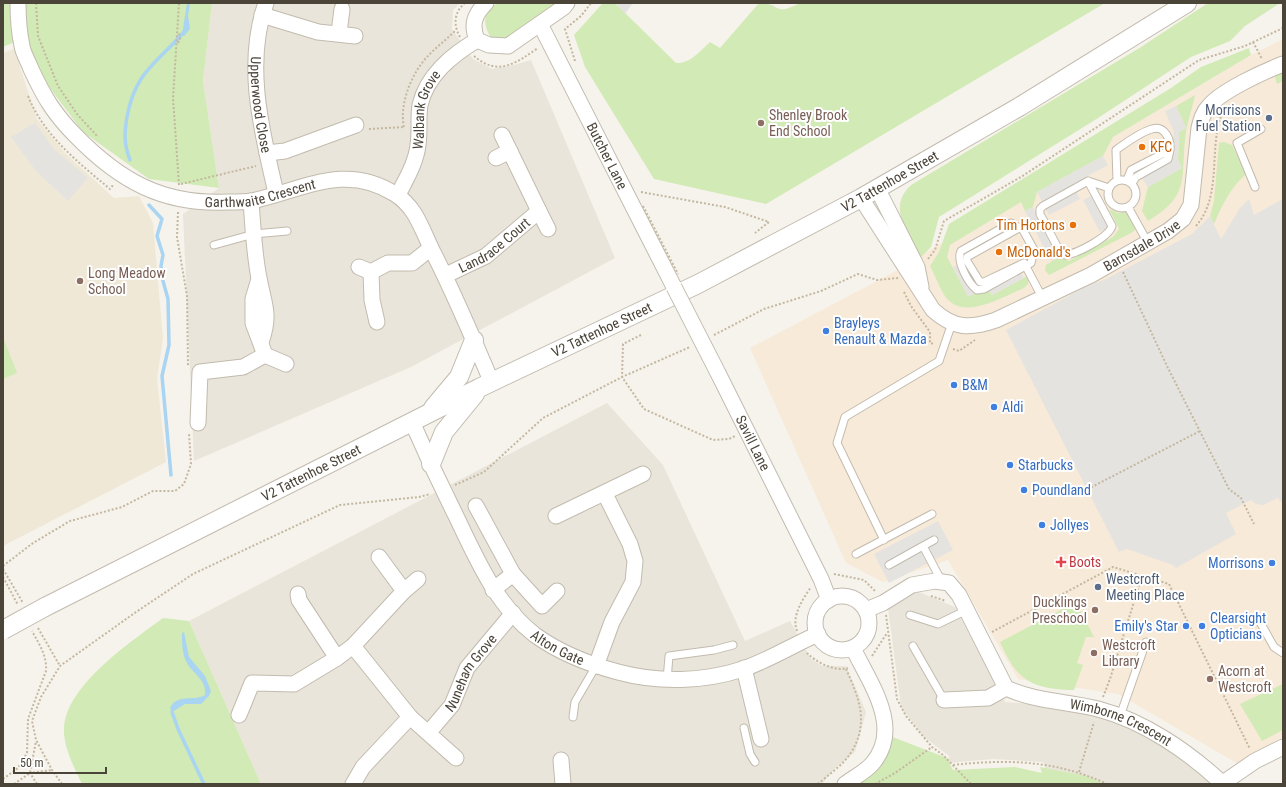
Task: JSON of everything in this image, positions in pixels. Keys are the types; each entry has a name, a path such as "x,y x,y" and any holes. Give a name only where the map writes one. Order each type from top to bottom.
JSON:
{"street":[{"name":"Garthwaite Crescent","path":"18,3 22,47 43,96 58,118 91,152 125,178 150,191 177,189 206,203 251,201 276,193 329,180 355,178 381,185 398,195 411,209 422,226 431,248 446,275 474,340 486,386"},
{"path":"486,3 476,15 473,26 478,40 489,45 508,46 568,3"},
{"name":"V2 Tattenhoe Street","path":"3,630 45,607 429,413 698,284 861,198 1019,107 1187,3"},
{"path":"340,33 342,6"},
{"name":"Upperwood Close","path":"276,193 258,105 255,56 264,9 318,32 340,33 356,36"},
{"name":"Butcher Lane","path":"540,24 640,206 674,287"},
{"name":"Walbank Grove","path":"398,195 412,169 418,145 420,105 429,84 445,63 459,51 478,40"},
{"name":"Barnsdale Drive","path":"861,198 933,310 942,318 952,323 964,327 980,326 996,320 1091,275 1148,243 1183,219 1191,206 1199,128 1202,117 1209,106 1220,96 1267,70 1283,64"},
{"path":"268,158 285,151 360,128"},
{"name":"Landrace Court","path":"502,135 548,229"},
{"path":"496,158 510,151"},
{"name":"Barnsdale Drive","path":"877,188 917,267 922,292"},
{"path":"251,201 259,279 253,299 253,323 263,349 286,364"},
{"name":"Landrace Court","path":"446,275 486,256 539,211"},
{"path":"377,322 365,269 388,263 412,263 431,248"},
{"name":"Savill Lane","path":"674,287 821,579 829,600"},
{"path":"429,413 459,377 474,340"},
{"path":"193,427 200,372 243,367 263,349"},
{"path":"432,464 444,432 486,386"},
{"name":"Alton Gate","path":"412,422 443,490 493,590 534,634 562,652 596,666 630,675 667,680 712,677 744,668 818,634"},
{"path":"556,516 605,494 643,474"},
{"path":"596,666 612,622 633,582 635,561 630,544 605,494"},
{"path":"476,506 513,574 542,606 557,591"},
{"path":"379,557 404,590"},
{"path":"493,590 513,574"},
{"path":"239,715 252,683 294,684 337,658 353,646 404,590 418,579"},
{"path":"866,610 883,603 912,585 935,581 949,583 959,595 1006,688 988,698 944,700"},
{"path":"298,594 299,600 337,658"},
{"path":"835,597 849,597 856,600 866,610 869,619 869,628 861,643 853,648 837,650 829,647 818,634 816,619 818,611 829,600 835,597"},
{"name":"Nuneham Grove","path":"429,732 452,705 467,668 513,613"},
{"path":"353,646 410,717 429,732 456,758"},
{"path":"845,784 872,764 880,752 885,733 884,714 870,680 853,648"},
{"path":"744,668 754,730"},
{"name":"Wimborne Crescent","path":"1006,688 1024,696 1098,709 1120,716 1154,733 1189,755 1223,784 1255,761 1283,747"},
{"path":"354,784 363,767 410,717"},
{"path":"561,760 563,784"}],"lane":[{"path":"1117,181 1116,150 1153,128 1161,129 1166,133 1171,144 1170,150 1131,170 1129,182 1136,191 1136,196 1132,204 1118,208 1110,202 1108,198 1109,188 1117,181 1129,182"},
{"path":"1255,187 1237,143 1261,129"},
{"path":"1088,181 1112,226 1107,235 1070,255 1065,255 1059,250 1040,214 1040,209 1088,181 1109,188"},
{"path":"1128,206 1148,243"},
{"path":"1011,223 1020,228 1034,250 1031,263 1027,267 984,289 977,290 972,287 960,261 959,255 961,250 1011,223"},
{"path":"214,245 254,234 287,231"},
{"path":"1027,267 1042,297"},
{"path":"884,540 837,443 845,417 939,362 952,323"},
{"path":"856,554 932,514"},
{"path":"889,565 934,540"},
{"path":"923,546 942,582"},
{"path":"910,615 938,624 966,610"},
{"path":"1260,622 1274,647 1283,653"},
{"path":"1120,716 1146,642"},
{"path":"667,680 669,656 714,650 733,645"},
{"path":"913,646 944,700"},
{"path":"573,717 575,702 596,666"},
{"path":"754,730 750,754 755,762"}],"path":[{"path":"36,3 38,36 58,86 77,114 100,140"},
{"path":"180,3 173,98 177,189 177,237 187,296 188,367"},
{"path":"576,62 565,29 581,16 591,3"},
{"path":"917,267 926,262 935,250 944,221 1021,177 1199,60 1253,42 1283,28"},
{"path":"177,44 180,39 178,32"},
{"path":"1253,42 1267,70"},
{"path":"1193,228 1201,219 1209,200 1213,182 1218,123 1223,110"},
{"path":"360,128 371,129 404,127"},
{"path":"177,189 268,158"},
{"path":"638,196 636,190 725,207 769,222 755,233"},
{"path":"1120,266 1229,489 1241,498 1254,524"},
{"path":"713,336 764,309 821,291 858,274 877,280 897,278"},
{"path":"641,335 623,344 622,377 644,409 713,440 729,439 746,430"},
{"path":"62,784 52,770 36,740 32,721 41,697 60,666 136,612 193,574 340,505 419,497 443,490 484,472 543,418 622,377 693,345"},
{"path":"3,566 33,543 70,521 122,507 153,491 175,491 184,484 191,464 193,427"},
{"path":"1084,491 1200,431"},
{"path":"832,568 835,575 864,580 875,590 886,609 896,699 906,716 932,747 943,755 971,784"},
{"path":"1079,772 1098,709 1110,680 1142,576"},
{"path":"3,577 18,606"},
{"path":"925,594 966,610"},
{"path":"3,778 18,768 27,753 28,719 46,670 47,662 45,655 30,627"},
{"path":"818,784 850,755 861,725 860,703 846,669"},
{"path":"36,740 30,773 37,784"},
{"path":"874,784 895,773 932,747"},
{"path":"952,765 995,760 1044,764 1079,772 1107,784"},
{"path":"14,784 30,773 52,770"}],"shaded area":[{"path":"212,3 460,3 453,10 452,29 473,59 492,69 531,60 615,258 411,367 194,461 183,214 219,188 203,81"},
{"path":"616,3 633,3 625,14"},
{"path":"1283,39 1283,736 1240,765 1118,694 1018,679 948,560 883,582 846,563 750,348 896,271 1113,137 1251,55"},
{"name":"Long Meadow School","path":"14,49 37,119 65,153 114,198 139,196 153,223 163,339 157,378 166,462 3,546 3,53"},
{"path":"1176,106 1186,128 1179,132 1178,160 1182,168 1148,187 1142,178 1169,163 1174,132 1165,111"},
{"path":"35,123 54,149 88,178 68,201 36,171 11,137"},
{"path":"1103,156 1108,165 1073,184 1080,199 1049,215 1037,192"},
{"path":"1093,195 1110,227 1100,232 1083,200"},
{"path":"1249,199 1254,215 1283,199 1283,502 1281,502 1278,498 1263,505 1256,504 1251,500 1226,513 1236,534 1176,568 1173,565 1127,549 1119,552 1006,330 1089,285 1104,280 1192,234 1210,216 1221,239 1240,208"},
{"path":"1033,207 1059,257 1051,261 1025,211"},
{"path":"963,262 977,292 968,297 953,267"},
{"path":"1019,269 1024,278 992,295 987,286"},
{"path":"607,403 663,465 745,641 790,621 811,659 823,666 846,666 866,712 855,752 835,768 822,784 261,784 189,621"},
{"path":"938,521 953,550 889,583 874,554"},
{"path":"917,591 955,607 1005,702 1098,709 1163,743 1217,784 1052,784 1043,762 993,759 949,763 949,756 923,736 901,707 888,608"}],"green space":[{"path":"3,3 212,3 203,81 219,188 149,179 83,132 15,42 3,47"},
{"path":"497,3 560,3 507,40 491,38 486,28 485,19 492,7"},
{"name":"Shenley Brook End School","path":"603,3 615,3 676,63 681,63 699,53 710,42 720,48 759,3 785,9 800,3 1105,3 766,204 654,179 585,67 574,35"},
{"path":"1208,3 1280,3 1245,26 1230,41 1191,57 1098,118 939,217 931,247 921,257 906,230 900,212 900,203 904,194 911,185 1141,47"},
{"path":"1249,48 1251,55 1113,137 1103,156 1037,192 1033,207 1025,211 1021,202 950,245 947,257 968,296 988,289 992,295 1029,275 1028,284 1024,288 994,301 972,307 962,307 953,303 945,296 930,266 939,252 949,224 1171,88 1201,67"},
{"path":"1283,71 1283,81 1277,84 1274,73"},
{"path":"1195,95 1186,134 1180,187 1171,204 1148,221 1142,211 1148,187 1182,168 1178,160 1179,132 1186,128 1176,106"},
{"path":"1224,142 1232,145 1246,174 1235,185 1227,197 1214,224 1210,216 1214,201 1219,143"},
{"path":"1109,209 1118,213 1126,211 1136,227 1133,232 1049,275 1045,270 1046,265 1059,257 1069,261 1113,237 1119,229"},
{"path":"3,337 17,373 3,379"},
{"path":"1076,602 1094,637 1086,637 1077,663 1083,665 1074,690 1047,688 1037,685 1020,674 1013,666 1000,642"},
{"path":"163,618 189,621 261,784 82,784 68,753 64,736 65,720 71,705 80,690 92,676 121,650"},
{"path":"1283,684 1283,730 1262,741 1240,704"},
{"path":"890,736 947,758 953,770 1015,767 1042,773 1040,767 1086,776 1104,784 851,784"}],"water":[{"path":"187,3 190,3 188,16 190,29 184,36 182,35"},
{"path":"184,632 189,657 205,676 211,691 209,696 201,704 185,704 172,712 170,708 173,703 181,699 195,698 205,695 202,681 187,663 184,656 182,633"}],"waterway":[{"path":"130,160 125,139 125,129 135,89 148,70 184,32"},
{"path":"149,205 162,219 157,236 163,255 161,266 168,299 169,345 162,376 171,475"},
{"path":"172,712 178,729 204,784"}],"place":[{"name":"Morrisons Fuel Station","path":"1269,118"},
{"name":"Shenley Brook End School","path":"761,123"},
{"name":"KFC","path":"1142,147"},
{"name":"Tim Hortons","path":"1073,225"},
{"name":"McDonald's","path":"999,252"},
{"name":"Long Meadow School","path":"80,281"},
{"name":"Brayleys Renault & Mazda","path":"826,331"},
{"name":"B&M","path":"954,385"},
{"name":"Aldi","path":"994,407"},
{"name":"Starbucks","path":"1010,465"},
{"name":"Poundland","path":"1024,490"},
{"name":"Jollyes","path":"1042,525"},
{"name":"Boots","path":"1061,562"},
{"name":"Morrisons","path":"1272,563"},
{"name":"Westcroft Meeting Place","path":"1098,587"},
{"name":"Ducklings Preschool","path":"1095,610"},
{"name":"Emily's Star","path":"1186,626"},
{"name":"Clearsight Opticians","path":"1202,626"},
{"name":"Westcroft Library","path":"1094,653"},
{"name":"Acorn at Westcroft","path":"1210,679"}]}
